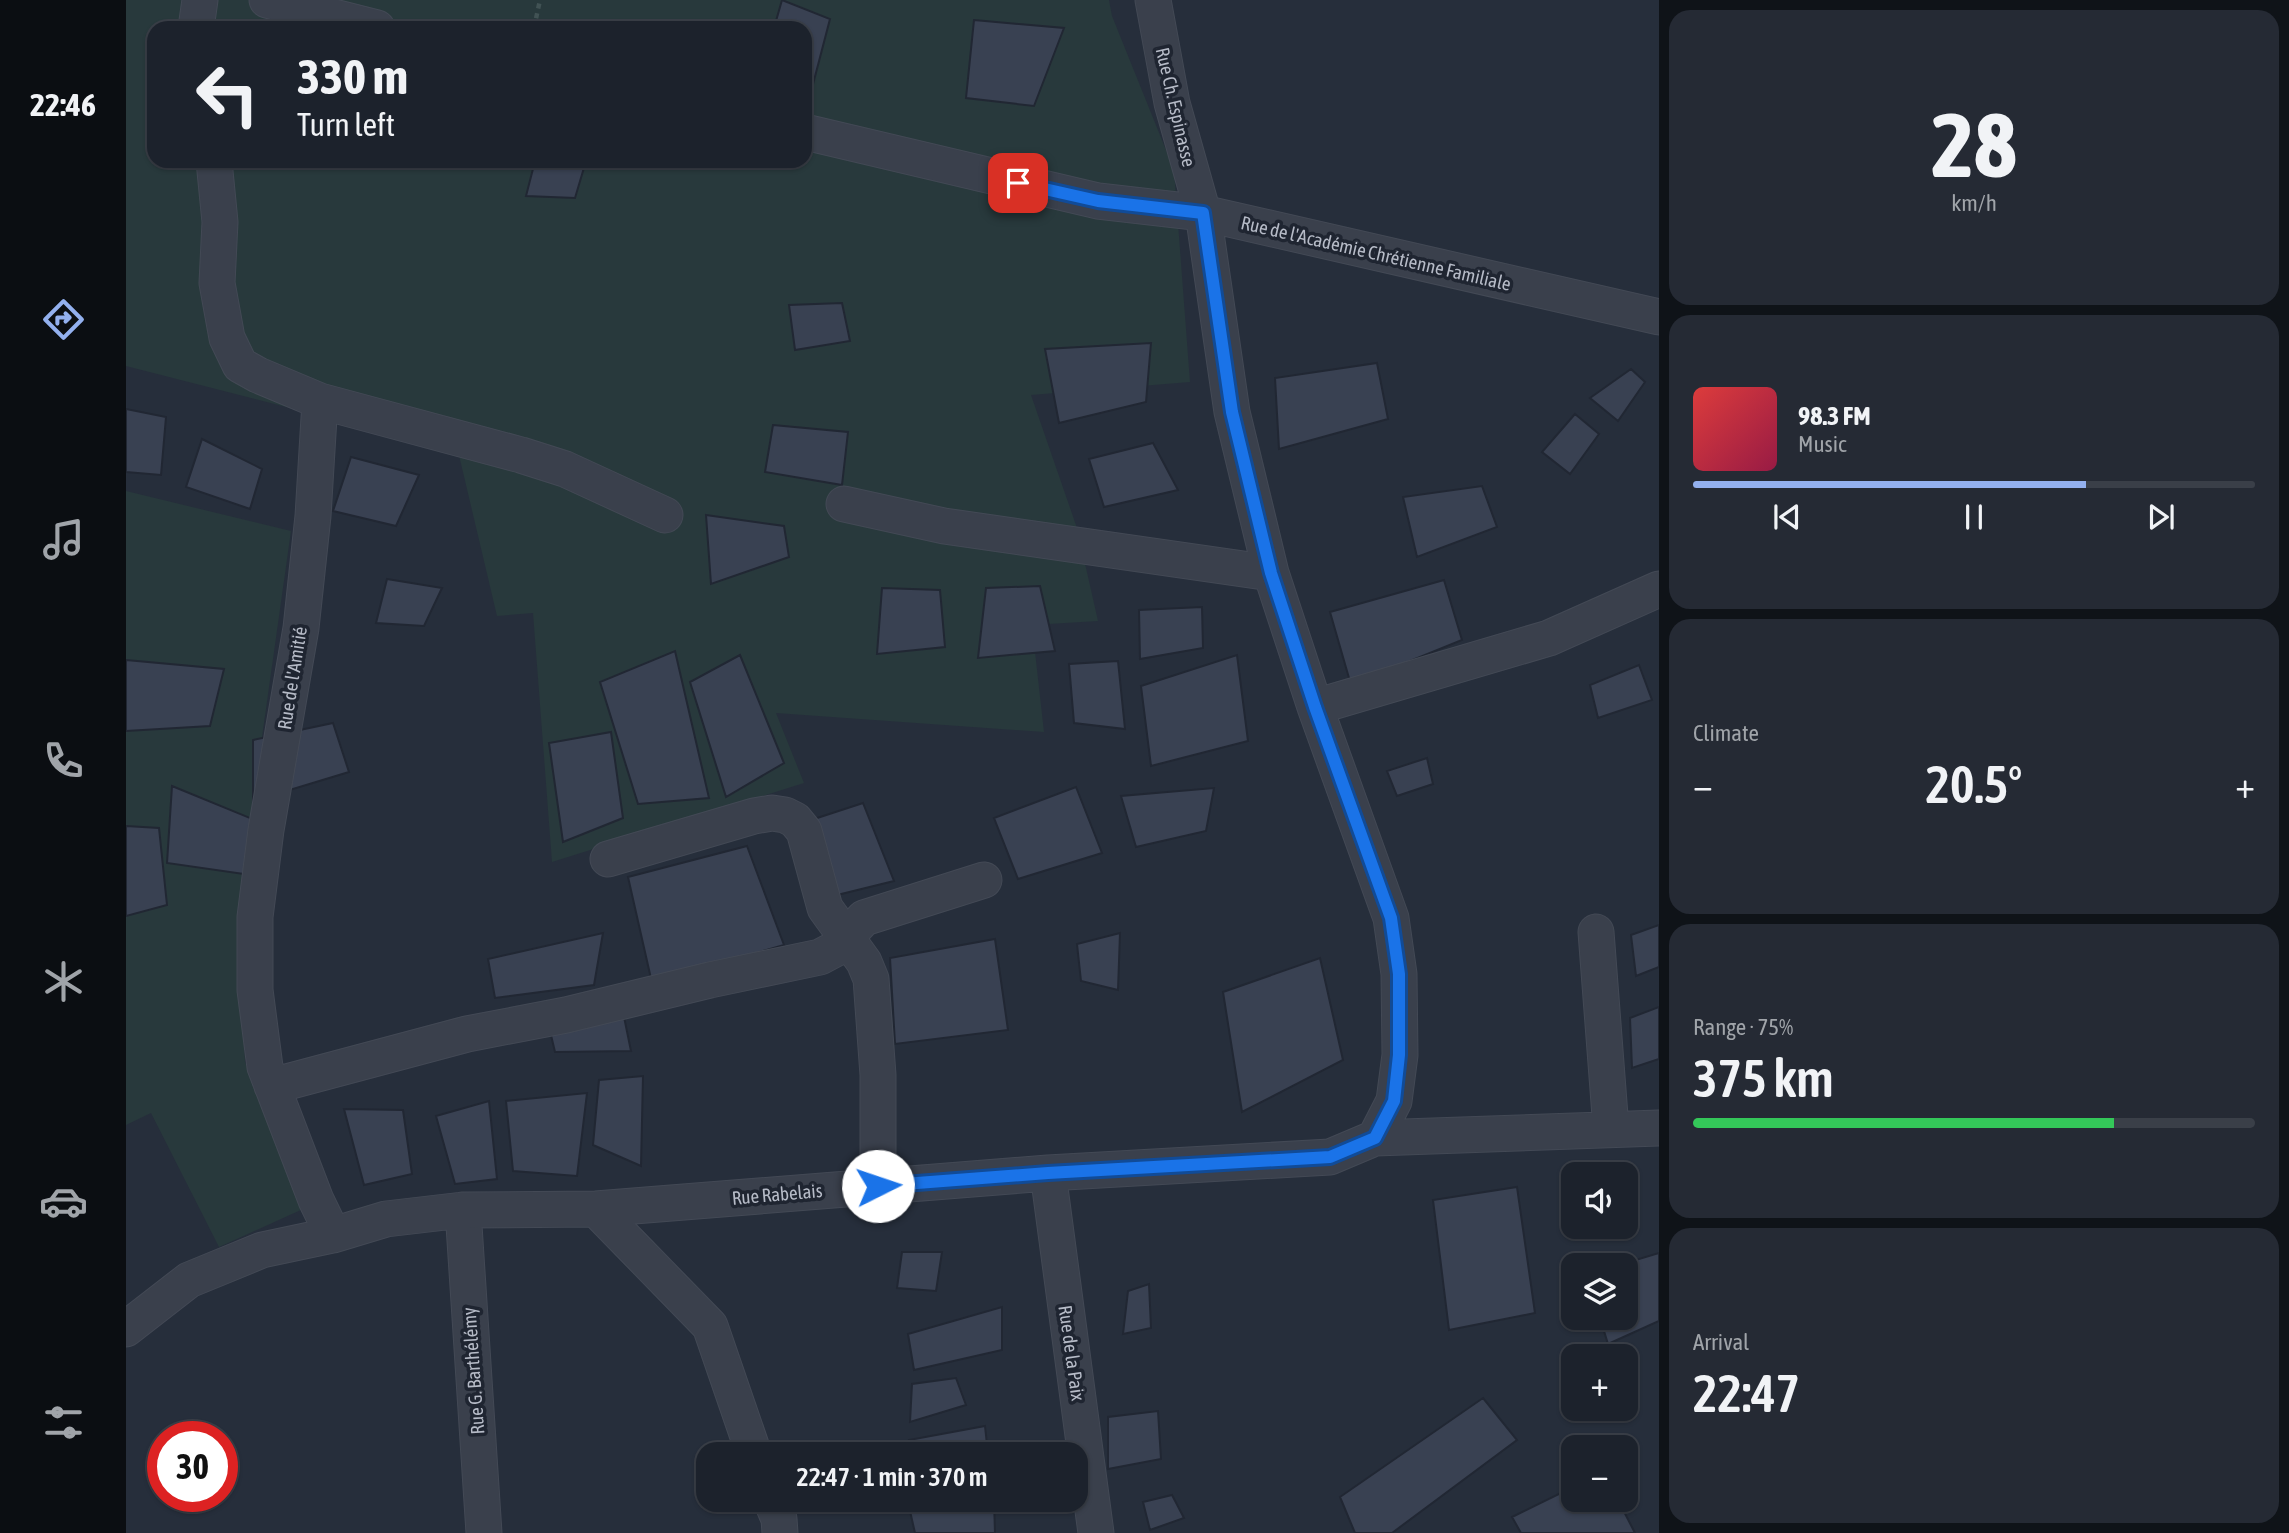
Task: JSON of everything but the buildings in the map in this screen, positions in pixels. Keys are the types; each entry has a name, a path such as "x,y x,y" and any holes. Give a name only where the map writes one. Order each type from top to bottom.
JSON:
{"street":[{"path":"197,21 200,0"},
{"path":"267,0 350,21"},
{"name":"Rue Ch. Espinasse","path":"1153,0 1172,103 1203,213"},
{"name":"Rue de l'Académie Chrétienne Familiale","path":"812,134 1098,201 1203,213 1659,317"},
{"path":"215,168 220,222 217,283 227,338 240,365 320,401 565,469 665,515"},
{"path":"1203,213 1232,412 1271,573 1315,707 1391,918 1399,974 1399,1055 1394,1101 1375,1138 1659,1128"},
{"name":"Rue de l'Amitié","path":"320,401 313,516 301,628 255,917 255,990 265,1067 316,1199 333,1234"},
{"path":"844,504 944,526 1271,573"},
{"path":"1315,707 1549,638 1659,589"},
{"path":"608,859 754,816 772,813 796,820 804,831 825,908 864,962 871,979 878,1075 878,1186"},
{"path":"272,1086 467,1034 566,1016 710,980 820,957 835,948 863,918 984,880"},
{"path":"1596,932 1611,1129"},
{"name":"Rue Rabelais","path":"126,1329 189,1280 262,1250 386,1219 463,1210 596,1209 1048,1173 1330,1157 1375,1138"},
{"name":"Rue de la Paix","path":"1048,1173 1096,1533"},
{"path":"596,1209 710,1326 750,1442"},
{"name":"Rue G. Barthélémy","path":"463,1210 484,1533"},
{"path":"776,1512 780,1533"}],"path":[{"path":"536,21 540,0"}],"shaded area":[{"path":"126,0 1109,0 1112,16 1174,170 1190,382 1031,395 1077,528 1098,621 1032,625 1044,732 776,713 804,783 552,862 533,613 497,616 458,451 126,366"},
{"path":"126,491 291,531 253,801 239,927 245,1062 303,1209 219,1247 151,1113 126,1125"}],"route":[{"path":"878,1186 1330,1157 1375,1138 1394,1101 1399,1055 1399,974 1391,918 1315,707 1271,573 1232,412 1203,213 1098,201 1018,183"}]}
